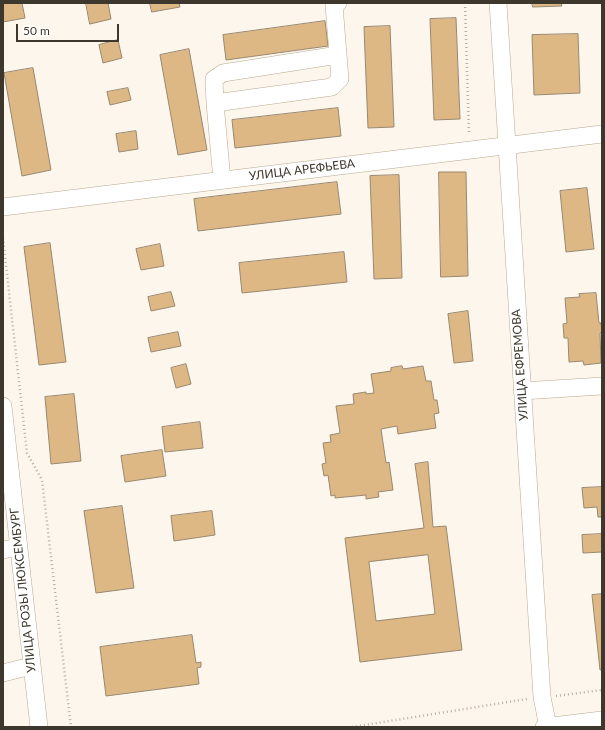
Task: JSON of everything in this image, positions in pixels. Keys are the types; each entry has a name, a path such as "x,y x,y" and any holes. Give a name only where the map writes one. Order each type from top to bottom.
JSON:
{"street":[{"path":"215,103 332,87 340,79 334,5 338,3"},
{"name":"УЛИЦА ЕФРЕМОВА","path":"498,3 542,697 548,727"},
{"path":"222,180 214,79 223,72 338,55"},
{"name":"УЛИЦА АРЕФЬЕВА","path":"3,207 602,134"},
{"path":"522,391 602,386"},
{"name":"УЛИЦА РОЗЫ ЛЮКСЕМБУРГ","path":"3,406 11,548 31,666 39,727"},
{"path":"3,673 31,666"},
{"path":"544,727 602,720"}],"path":[{"path":"465,3 470,150"},
{"path":"3,238 27,453 42,480 70,727"},
{"path":"352,727 542,697 602,690"}],"building":[{"path":"3,3 22,3 25,18 3,22"},
{"path":"86,3 108,3 111,19 90,24"},
{"path":"150,3 179,3 180,7 152,12"},
{"path":"532,3 561,3 562,6 533,7"},
{"path":"456,18 460,119 434,120 430,19"},
{"path":"325,21 328,46 226,60 223,35"},
{"path":"390,26 394,127 368,128 364,27"},
{"path":"578,34 580,93 534,95 532,35"},
{"path":"118,40 122,58 103,63 99,45"},
{"path":"189,49 207,150 178,155 160,55"},
{"path":"33,68 51,170 22,176 4,73"},
{"path":"128,88 131,100 110,105 107,92"},
{"path":"338,108 341,136 235,148 232,120"},
{"path":"136,131 138,149 119,152 116,134"},
{"path":"439,172 466,172 468,276 441,277"},
{"path":"399,175 402,278 374,279 370,176"},
{"path":"337,182 341,214 198,231 194,199"},
{"path":"587,188 594,249 566,252 560,191"},
{"path":"50,243 66,362 39,365 24,247"},
{"path":"160,244 164,266 141,270 136,249"},
{"path":"344,252 347,282 242,293 239,263"},
{"path":"171,292 175,306 151,311 148,297"},
{"path":"596,293 599,323 601,323 602,332 600,333 601,363 584,365 583,361 569,362 568,338 564,338 563,324 567,323 565,298 580,297 579,294"},
{"path":"468,311 473,361 454,363 448,314"},
{"path":"178,332 181,346 151,352 148,338"},
{"path":"186,364 191,384 176,388 171,368"},
{"path":"402,366 403,369 423,366 426,381 431,381 434,400 437,400 439,413 434,414 436,428 398,434 397,426 381,429 386,463 389,462 393,490 378,492 379,497 366,499 366,495 335,498 335,495 331,496 328,475 324,476 322,464 326,463 323,443 331,442 330,435 340,433 336,406 354,404 353,394 366,392 366,394 374,393 371,374 391,371 391,368"},
{"path":"74,394 81,461 51,464 45,397"},
{"path":"200,422 203,448 165,452 162,427"},
{"path":"162,450 166,476 125,482 121,456"},
{"path":"428,462 433,527 446,526 462,650 360,662 345,538 424,528 415,464","holes":["428,555 435,614 376,621 369,562"]},
{"path":"602,487 602,517 598,517 597,507 584,508 582,488"},
{"path":"122,506 134,588 96,593 84,511"},
{"path":"212,511 215,535 174,541 171,516"},
{"path":"602,534 602,552 583,553 582,535"},
{"path":"602,594 602,670 600,670 592,595"},
{"path":"192,635 196,663 201,662 201,667 197,668 199,684 106,696 100,647"}]}
